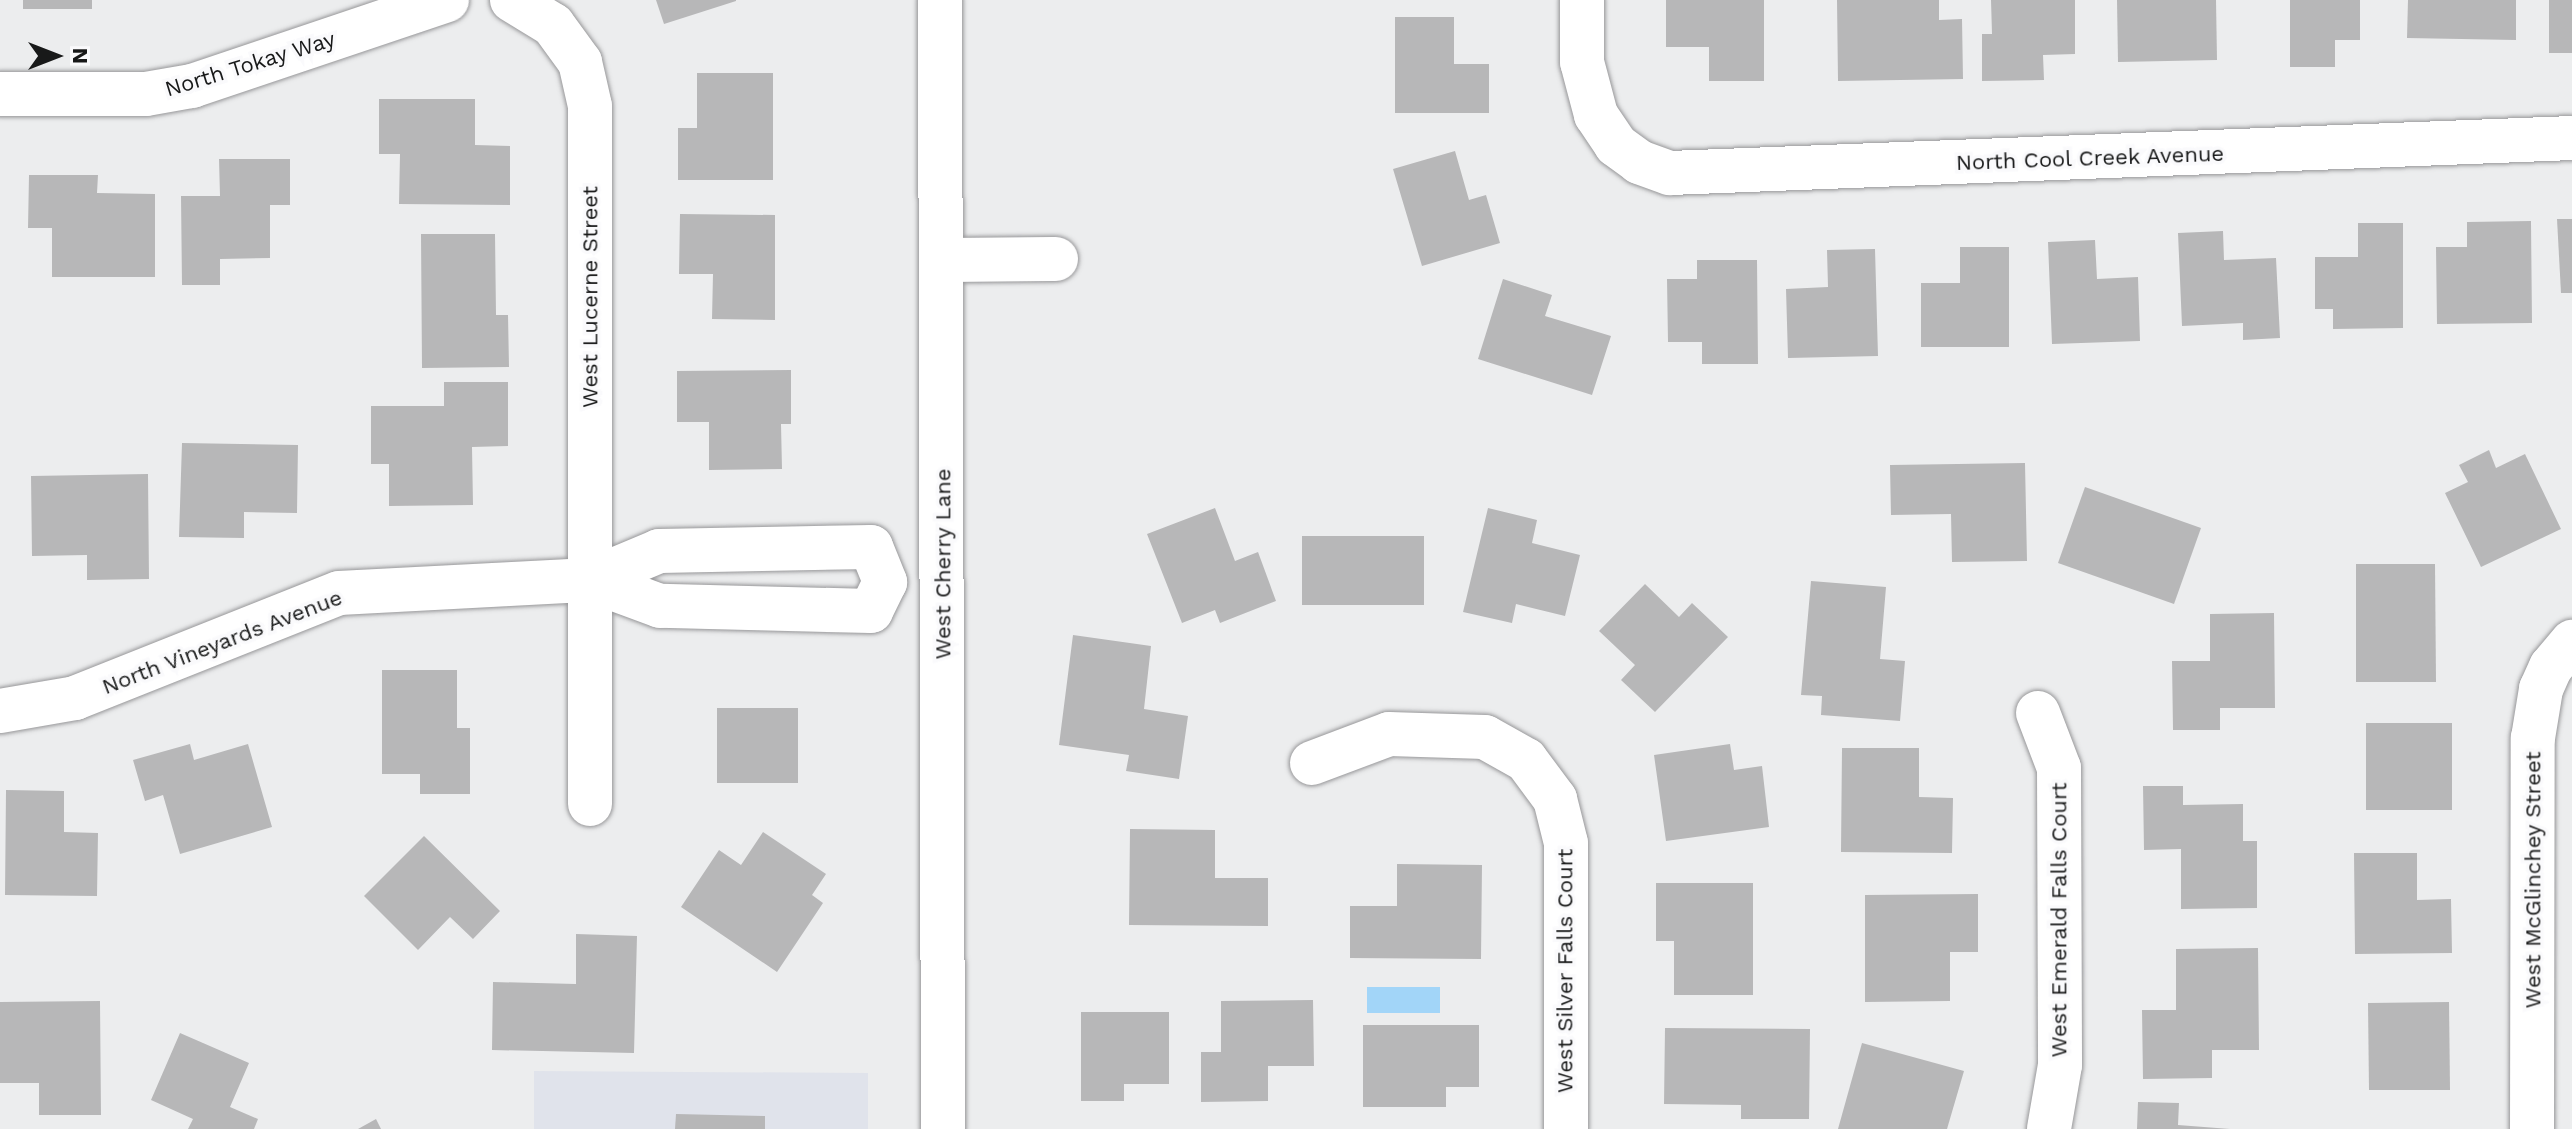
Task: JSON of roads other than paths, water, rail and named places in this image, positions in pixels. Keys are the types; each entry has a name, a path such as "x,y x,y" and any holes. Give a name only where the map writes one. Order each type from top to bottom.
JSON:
{"street":[{"name":"North Tokay Way","path":"0,94 146,94 192,86 447,0"},
{"name":"West Lucerne Street","path":"512,0 553,25 580,62 590,106 590,580"},
{"name":"West Cherry Lane","path":"940,0 943,1129"},
{"name":"North Cool Creek Avenue","path":"1582,0 1586,85 1596,115 1616,145 1639,162 1670,173 1707,175 2572,138"},
{"path":"943,260 1056,259"},
{"name":"North Vineyards Avenue","path":"0,711 75,698 339,593 590,580 659,551 871,547 885,582 871,611 660,606 590,580"},
{"path":"590,580 590,804"},
{"path":"885,582 943,582"},
{"name":"West McGlinchey Street","path":"2532,1129 2533,738 2541,689 2551,667 2572,642"},
{"name":"West Emerald Falls Court","path":"2038,713 2059,768 2060,1065 2049,1129"},
{"name":"West Silver Falls Court","path":"1312,763 1389,734 1485,737 1526,760 1555,799 1566,843 1566,1129"}],"water":[{"path":"1367,987 1440,987 1440,1013 1367,1013"}]}
